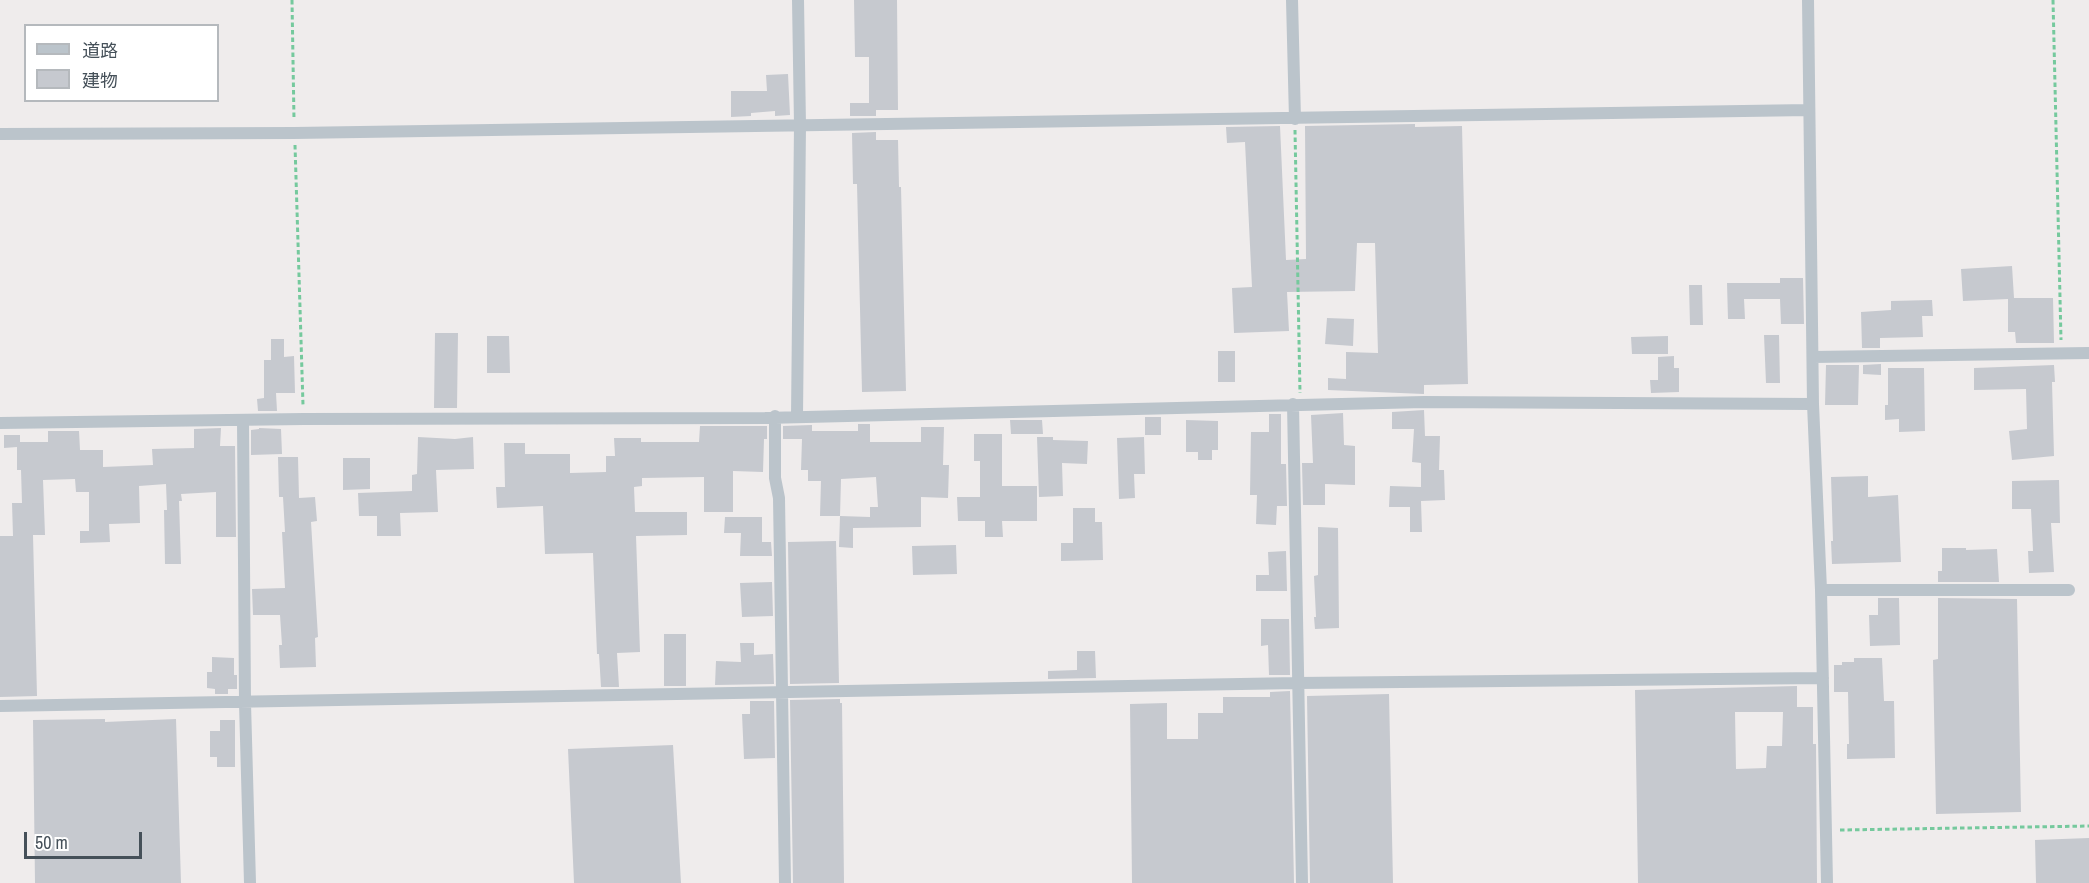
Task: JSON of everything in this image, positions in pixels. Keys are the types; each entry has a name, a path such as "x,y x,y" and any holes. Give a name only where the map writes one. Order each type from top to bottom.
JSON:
{"street":[{"path":"797,416 800,125 798,0"},
{"path":"1292,0 1295,119"},
{"path":"1808,0 1814,404 1821,590 1827,883"},
{"path":"0,134 294,133 1809,110"},
{"path":"1813,357 2089,353"},
{"path":"0,423 797,416 1424,402 1814,404"},
{"path":"1297,404 1298,683 1302,883"},
{"path":"775,416 775,478 779,498 785,883"},
{"path":"243,420 245,703 250,883"},
{"path":"1821,590 2069,590"},
{"path":"0,706 1298,683 1823,678"}],"path":[{"path":"292,0 294,133 304,419"},
{"path":"2053,0 2061,354"},
{"path":"1295,119 1297,404"},
{"path":"1826,831 2089,826"}],"building":[{"path":"854,0 897,0 898,110 876,110 876,116 850,116 850,103 869,103 869,57 855,57"},
{"path":"788,74 790,115 775,116 775,111 731,117 731,91 767,91 766,75"},
{"path":"1415,124 1415,127 1462,126 1468,384 1424,385 1424,394 1328,390 1328,378 1346,379 1346,352 1378,353 1375,243 1357,243 1355,291 1287,292 1289,331 1234,333 1232,288 1252,287 1245,142 1227,143 1226,127 1280,126 1286,260 1306,259 1305,126"},
{"path":"876,132 876,140 898,140 906,391 862,392 857,184 853,184 852,133"},
{"path":"2012,266 2014,298 2053,298 2054,343 2016,343 2015,332 2008,332 2008,299 1963,301 1961,269"},
{"path":"1780,278 1803,278 1804,324 1781,324 1780,299 1744,299 1745,319 1728,319 1727,283 1780,283"},
{"path":"1689,285 1702,285 1703,325 1690,325"},
{"path":"1932,300 1933,316 1922,316 1923,337 1880,338 1880,348 1862,348 1861,312 1891,310 1891,301"},
{"path":"1327,318 1354,319 1353,346 1325,344"},
{"path":"435,333 458,333 457,408 434,408"},
{"path":"1764,335 1779,335 1780,383 1766,383"},
{"path":"487,336 509,336 510,373 487,373"},
{"path":"1668,336 1668,354 1632,354 1631,337"},
{"path":"271,339 284,339 284,357 294,356 295,393 276,393 277,411 258,411 257,399 264,398 264,360 271,360"},
{"path":"1218,351 1235,351 1235,382 1218,382"},
{"path":"1674,356 1674,368 1679,368 1679,392 1651,393 1650,380 1658,380 1658,357"},
{"path":"1881,364 1881,375 1863,374 1863,365"},
{"path":"1826,365 1859,365 1858,405 1825,405"},
{"path":"2054,365 2055,382 2052,382 2054,456 2012,460 2009,431 2027,429 2026,389 1974,390 1974,368"},
{"path":"1888,368 1924,368 1925,431 1899,432 1899,419 1885,420 1885,405 1888,405"},
{"path":"1424,410 1425,436 1440,436 1439,470 1444,470 1445,500 1421,501 1422,532 1410,532 1410,507 1389,507 1390,486 1421,487 1421,463 1412,462 1414,429 1392,429 1392,412"},
{"path":"1343,413 1344,445 1355,446 1355,485 1325,484 1325,505 1303,505 1302,463 1313,463 1311,415"},
{"path":"1269,414 1281,414 1281,464 1286,464 1287,506 1277,506 1276,525 1256,524 1257,495 1250,495 1251,432 1269,432"},
{"path":"1145,417 1161,417 1161,435 1145,435"},
{"path":"1010,420 1042,420 1043,434 1011,434"},
{"path":"1186,420 1218,421 1218,450 1212,450 1212,460 1198,460 1198,452 1186,452"},
{"path":"858,424 870,424 870,442 921,442 921,427 944,427 943,465 949,465 948,498 921,497 921,527 853,528 853,548 839,547 840,516 820,516 821,481 808,481 808,470 801,470 802,439 783,439 783,426 812,425 812,431 858,431","holes":["876,477 878,507 870,507 870,517 840,516 841,479"]},
{"path":"700,426 767,426 767,439 764,439 763,472 733,471 733,512 704,512 704,477 642,478 642,486 634,487 635,512 687,512 687,535 636,536 640,652 617,653 619,687 601,687 599,654 597,654 593,553 545,554 543,506 497,508 496,487 505,487 504,443 525,443 525,454 570,454 570,473 606,472 606,456 615,456 614,438 641,438 641,442 699,442"},
{"path":"221,428 220,446 235,446 236,537 216,537 216,492 181,494 182,501 179,501 181,564 165,564 166,484 139,486 140,523 109,524 110,542 80,543 80,531 89,531 89,492 76,492 75,479 43,480 45,535 33,535 37,696 0,697 0,536 13,536 12,503 22,503 21,470 17,470 17,447 4,448 4,435 20,435 20,442 48,442 48,431 79,431 80,450 103,450 103,467 153,465 152,449 194,448 194,429"},
{"path":"281,429 282,454 251,455 251,430"},
{"path":"974,434 1002,434 1002,486 1037,486 1037,521 1002,521 1003,537 985,537 985,521 958,521 957,497 980,497 980,461 974,461"},
{"path":"418,437 455,439 473,437 474,469 436,470 438,512 400,513 401,536 377,536 377,516 359,516 358,493 412,491 412,475 417,474"},
{"path":"1037,437 1088,441 1087,464 1062,463 1063,496 1039,497"},
{"path":"1144,437 1145,474 1134,474 1135,498 1119,499 1117,438"},
{"path":"278,457 298,457 299,498 315,497 317,521 311,522 318,637 315,638 316,667 280,668 279,645 282,645 280,615 253,615 252,589 285,588 282,532 285,532 283,497 279,497"},
{"path":"343,458 370,458 370,489 343,490"},
{"path":"1868,476 1868,497 1898,495 1901,562 1832,564 1831,477"},
{"path":"2059,480 2060,523 2051,523 2054,572 2029,573 2028,551 2033,551 2031,509 2012,509 2012,481"},
{"path":"1073,508 1095,508 1095,522 1102,522 1103,560 1061,561 1061,543 1073,543"},
{"path":"725,517 762,517 762,542 771,542 772,556 740,556 741,533 724,533"},
{"path":"1318,527 1338,528 1339,628 1315,629 1314,576 1318,575"},
{"path":"836,541 839,683 790,684 788,542"},
{"path":"956,545 957,574 913,575 912,546"},
{"path":"1942,548 1997,549 1999,582 1938,582 1938,571 1942,571"},
{"path":"1286,551 1287,591 1256,591 1256,575 1269,575 1268,552"},
{"path":"772,582 773,616 742,617 740,583"},
{"path":"1878,598 1899,598 1900,645 1870,646 1869,615 1878,615"},
{"path":"1938,598 2017,599 2021,812 1936,814 1933,660 1938,659"},
{"path":"1261,619 1289,619 1290,675 1269,675 1268,645 1261,646"},
{"path":"664,634 686,634 686,686 664,686"},
{"path":"740,643 754,643 754,655 773,654 774,684 715,685 716,661 741,662"},
{"path":"1077,651 1095,651 1096,678 1048,679 1048,671 1077,670"},
{"path":"212,657 234,658 237,689 228,689 228,694 215,694 215,689 207,688 207,672 212,672"},
{"path":"1854,658 1882,658 1884,701 1894,701 1895,758 1847,759 1848,692 1834,692 1834,665 1854,662"},
{"path":"1797,686 1797,707 1813,707 1813,744 1816,744 1817,883 1638,883 1635,690","holes":["1735,712 1783,712 1782,746 1767,746 1766,768 1736,769"]},
{"path":"1290,691 1294,883 1132,883 1130,704 1167,703 1167,739 1198,739 1198,713 1223,713 1223,697 1270,697 1270,692"},
{"path":"1389,694 1393,883 1310,883 1307,696"},
{"path":"840,699 842,703 844,883 793,883 790,700"},
{"path":"750,701 774,701 775,758 744,759 742,714 750,714"},
{"path":"105,719 105,722 176,719 181,883 35,883 33,720"},
{"path":"220,720 235,720 235,767 217,767 217,757 210,757 210,731 220,731"},
{"path":"673,745 681,883 574,883 568,749"},
{"path":"2089,838 2089,883 2036,883 2035,840"}]}
